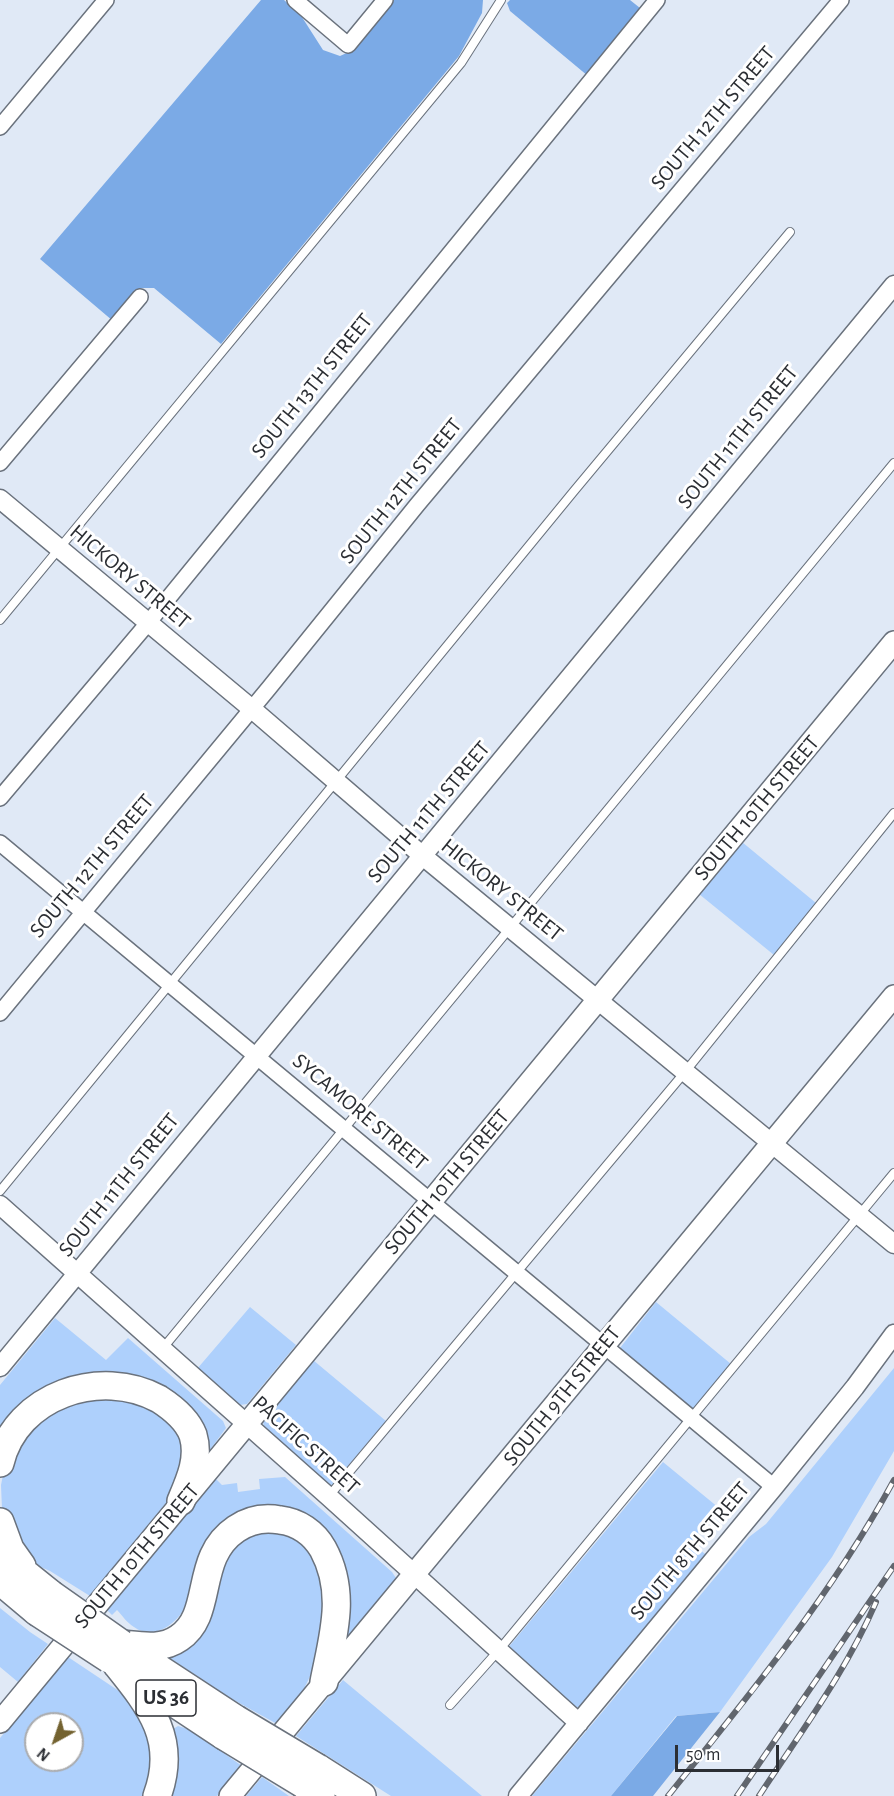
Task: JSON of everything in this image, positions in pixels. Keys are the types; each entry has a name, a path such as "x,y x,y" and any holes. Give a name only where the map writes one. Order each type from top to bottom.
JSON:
{"highway":[{"path":"0,1463 7,1443 15,1430 38,1407 52,1398 69,1391 100,1385 134,1389 152,1395 177,1412 193,1435 195,1460 181,1501"},
{"path":"157,1796 163,1776 162,1739 147,1702 116,1656 157,1647 179,1638 195,1621 211,1560 224,1538 244,1524 268,1518 282,1520 303,1527 322,1546 336,1582 337,1607 324,1682"},
{"path":"0,1522 10,1549 29,1577"},
{"name":"US 36","path":"0,1553 29,1577 44,1603"},
{"name":"US 36","path":"0,1581 44,1603 116,1656 314,1783 362,1796"}],"main road":[{"name":"SOUTH 10TH STREET","path":"0,1722 894,642"},
{"name":"SOUTH 9TH STREET","path":"230,1796 894,996"}],"street":[{"path":"2,122 106,0"},
{"path":"295,0 348,45 385,0"},
{"name":"SOUTH 13TH STREET","path":"0,798 148,623 657,0"},
{"name":"SOUTH 12TH STREET","path":"0,1013 252,709 417,505 841,0"},
{"name":"SOUTH 11TH STREET","path":"0,1367 424,857 894,285"},
{"path":"0,463 140,297"},
{"name":"HICKORY STREET","path":"0,499 252,709 424,857 894,1244"},
{"name":"SYCAMORE STREET","path":"0,843 432,1200 774,1487"},
{"name":"PACIFIC STREET","path":"0,1205 579,1723"},
{"name":"SOUTH 8TH STREET","path":"518,1796 774,1487 894,1334"}],"lane":[{"path":"0,620 461,63 501,0"},
{"path":"0,1191 574,491 790,232"},
{"path":"162,1350 894,463"},
{"path":"329,1497 685,1072 894,813"},
{"path":"450,1705 499,1650 692,1419 894,1173"}],"shaded area":[{"path":"261,0 284,0 300,14 323,50 340,56 351,51 394,0 483,0 482,13 459,56 221,344 154,288 142,288 113,321 40,259"},
{"path":"510,0 630,0 640,8 588,76 510,11 507,3"},
{"path":"742,842 816,903 774,955 699,894"},
{"path":"656,1302 731,1364 692,1411 620,1348"},
{"path":"250,1307 296,1345 247,1404 240,1405 197,1369"},
{"path":"55,1318 106,1360 128,1338 223,1421 226,1428 201,1462 200,1438 111,1377 0,1437 0,1385"},
{"path":"313,1360 386,1421 330,1487 264,1427 263,1421"},
{"path":"894,1368 894,1451 832,1557 720,1712 676,1716 611,1796 532,1796 749,1537 766,1524"},
{"path":"127,1396 170,1419 187,1448 175,1492 90,1596 50,1571 34,1564 2,1509 1,1485 6,1460 15,1438 63,1402"},
{"path":"663,1462 719,1508 690,1542 709,1557 583,1707 573,1707 507,1649"},
{"path":"285,1477 396,1578 393,1585 343,1644 333,1552 259,1512 187,1614 183,1611 167,1627 155,1632 141,1631 131,1625 117,1610 112,1615 107,1610 216,1479 222,1485 237,1483 238,1492 260,1489 259,1479"},
{"path":"261,1526 307,1542 330,1585 312,1672 303,1691 277,1724 232,1699 162,1653 221,1551"},
{"path":"0,1608 48,1644 18,1682 0,1667"},
{"path":"68,1657 128,1697 138,1709 154,1755 147,1796 0,1796 0,1738"},
{"path":"343,1680 482,1796 391,1796 296,1736"},
{"path":"720,1712 653,1796 611,1796 677,1716"},
{"path":"178,1726 191,1730 242,1766 217,1796 163,1796 168,1737"},
{"path":"262,1777 289,1796 246,1796"}],"railway":[{"path":"668,1796 759,1682 817,1604 894,1480"},
{"path":"737,1796 894,1566"},
{"path":"759,1796 837,1678 876,1602"}]}
